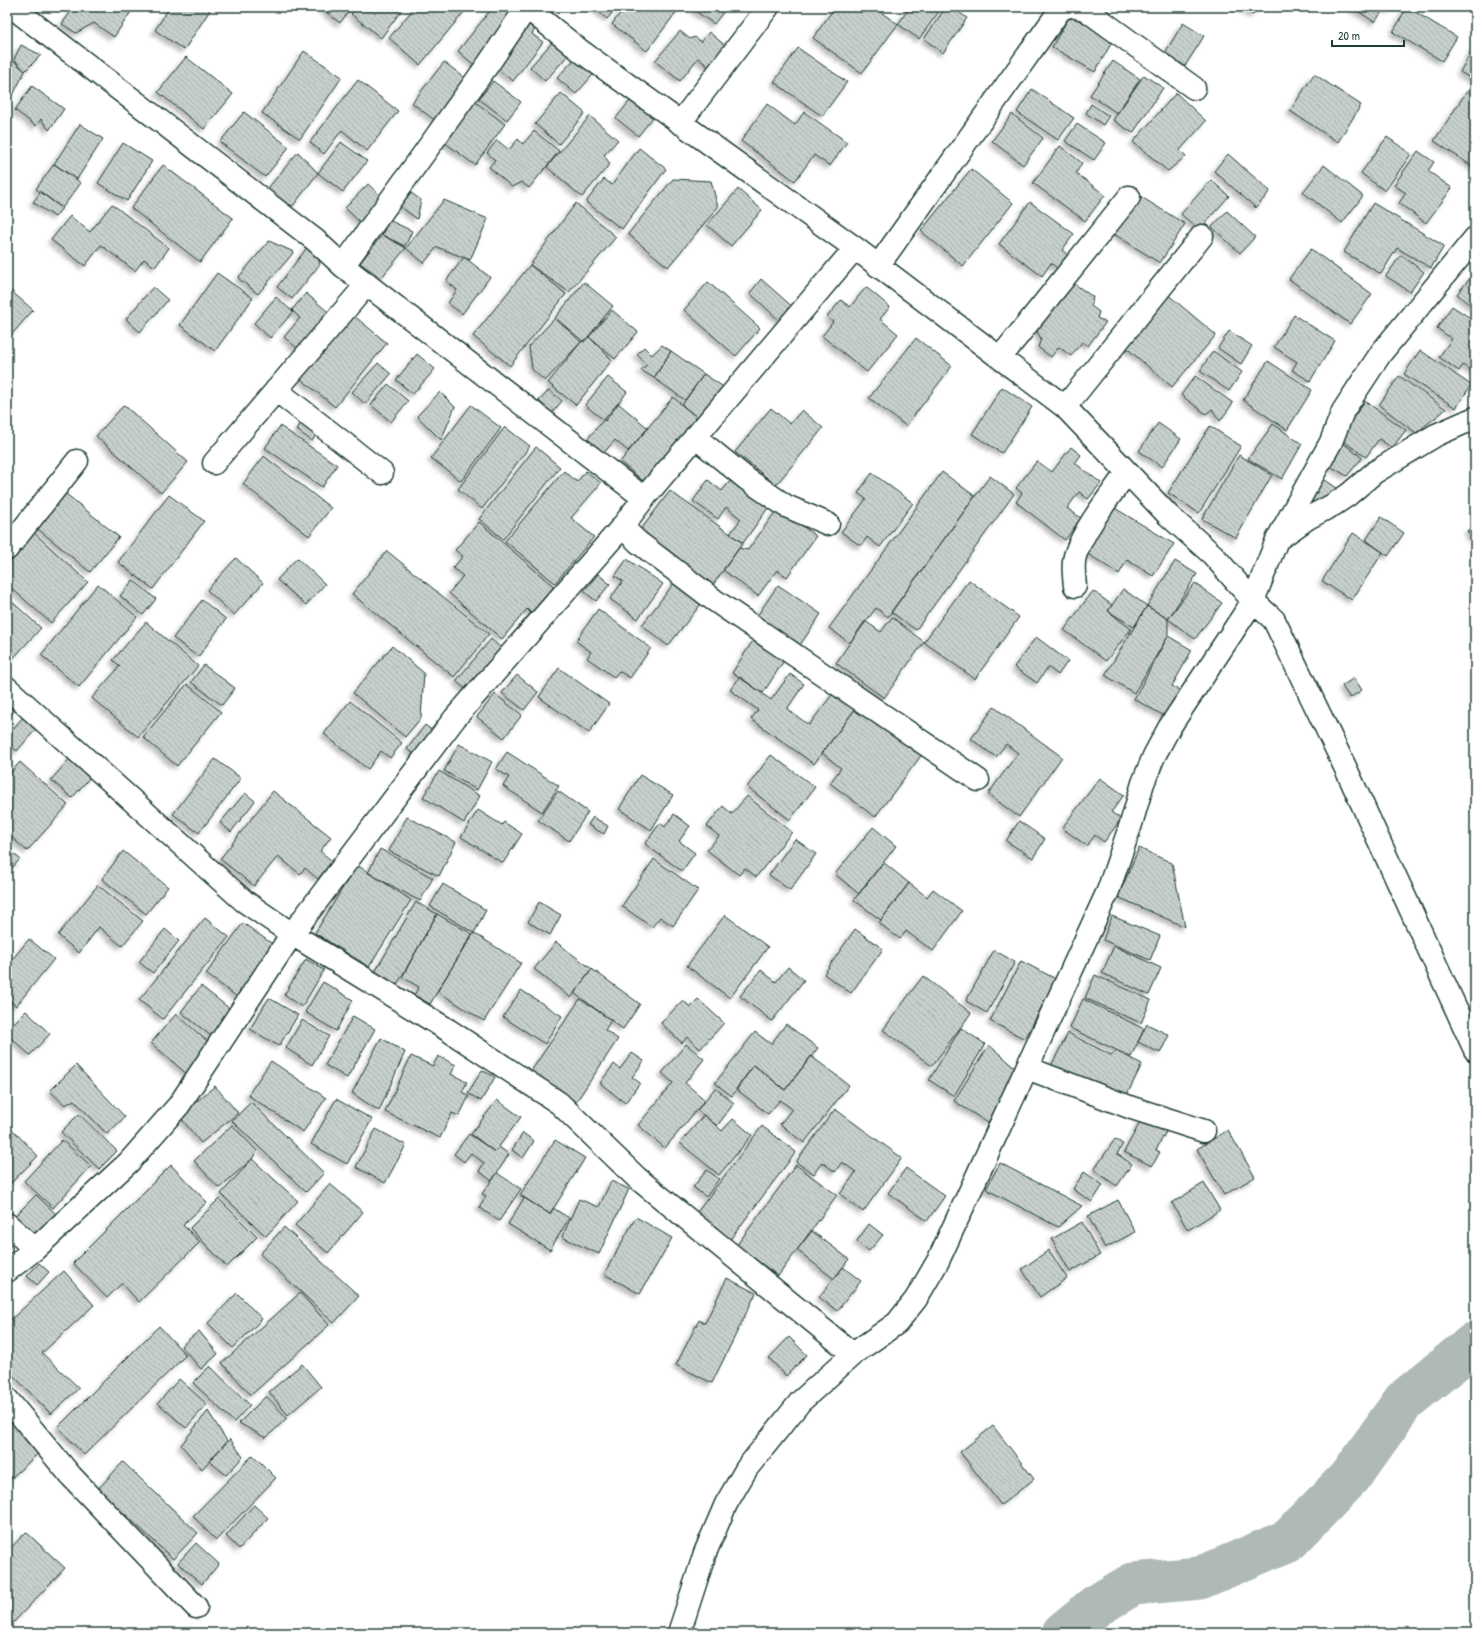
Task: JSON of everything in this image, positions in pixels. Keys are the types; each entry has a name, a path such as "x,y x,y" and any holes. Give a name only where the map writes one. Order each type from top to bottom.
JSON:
{"street":[{"path":"12,7 315,240 344,266 644,498"},
{"path":"344,266 489,63 527,7 582,52 855,248 1065,407 1168,516 1213,555 1253,601 1274,620 1347,771 1475,1050"},
{"path":"680,123 768,7"},
{"path":"878,266 1060,10 1066,7"},
{"path":"1076,7 1085,9 1194,88"},
{"path":"1000,358 1130,197"},
{"path":"1065,407 1202,236"},
{"path":"679,1633 705,1553 726,1504 747,1468 800,1402 853,1354 897,1323 916,1299 938,1261 1108,891 1131,824 1143,783 1154,756 1169,728 1253,601 1277,540 1330,442 1343,411 1377,360 1475,238"},
{"path":"7,1271 35,1249 129,1162 179,1105 292,934 455,718 622,527 644,498 855,248"},
{"path":"214,463 367,284"},
{"path":"276,390 382,473"},
{"path":"1277,540 1308,518 1343,498 1375,472 1436,434 1475,418"},
{"path":"695,437 748,480 786,506 828,524"},
{"path":"7,549 77,461"},
{"path":"1075,586 1075,554 1086,533 1127,472"},
{"path":"622,527 638,542 714,600 978,780"},
{"path":"7,688 244,901 292,934 448,1030 558,1103 636,1178 853,1354"},
{"path":"1027,1068 1132,1108 1204,1131"},
{"path":"7,1224 35,1249"},
{"path":"7,1399 71,1476 196,1607"}],"building":[{"path":"74,7 134,7 114,37 94,23 76,33 62,24"},
{"path":"170,7 212,7 184,50 155,30"},
{"path":"320,7 352,7 340,23"},
{"path":"357,7 404,7 381,38 351,14"},
{"path":"415,7 468,7 420,65 389,38"},
{"path":"493,7 520,7 478,68 458,51"},
{"path":"594,7 617,7 607,19"},
{"path":"625,7 680,7 647,51 612,24"},
{"path":"696,7 727,7 714,24 694,10"},
{"path":"835,7 873,7 898,24 862,73 813,38"},
{"path":"910,7 942,7 919,39 898,24"},
{"path":"946,7 952,7 967,18 943,53 924,39"},
{"path":"1241,7 1258,7 1253,15"},
{"path":"1351,7 1385,7 1375,22"},
{"path":"1385,7 1392,7 1390,10"},
{"path":"1407,7 1457,37 1442,61 1393,32"},
{"path":"529,14 536,27 532,34 543,42 513,81 491,64"},
{"path":"1070,15 1113,40 1095,72 1052,47"},
{"path":"1183,23 1204,36 1185,66 1165,53"},
{"path":"680,31 690,39 695,37 701,42 709,32 727,47 710,68 698,58 680,81 655,61"},
{"path":"556,38 571,52 545,81 530,67"},
{"path":"21,45 41,55 25,71 14,59"},
{"path":"798,48 847,82 822,116 774,82"},
{"path":"1473,48 1475,49 1475,81 1460,72"},
{"path":"304,51 342,77 300,139 262,113"},
{"path":"579,54 597,70 576,94 557,78"},
{"path":"186,57 233,94 204,129 158,92"},
{"path":"14,61 25,71 14,93 7,90 7,68"},
{"path":"1113,61 1140,79 1117,113 1090,95"},
{"path":"444,62 468,80 436,121 412,103"},
{"path":"1314,74 1361,105 1338,142 1290,111"},
{"path":"1144,75 1163,88 1133,133 1113,120"},
{"path":"358,80 398,111 367,151 342,130 324,154 310,142"},
{"path":"493,81 521,102 507,120 479,99"},
{"path":"32,86 64,109 49,130 41,119 36,126 15,110"},
{"path":"1032,89 1074,118 1058,140 1017,112"},
{"path":"1467,91 1475,96 1475,168 1434,141"},
{"path":"561,93 585,113 559,144 535,124"},
{"path":"1176,93 1206,121 1180,150 1186,156 1168,171 1133,142"},
{"path":"633,97 655,115 638,136 616,118"},
{"path":"474,101 505,124 475,165 444,142"},
{"path":"767,104 795,125 804,112 847,142 830,166 814,155 795,181 741,141"},
{"path":"1091,104 1109,116 1103,125 1086,113"},
{"path":"244,112 289,147 265,177 220,142"},
{"path":"1012,114 1043,138 1023,165 992,141"},
{"path":"590,116 618,140 604,155 610,164 582,197 547,167"},
{"path":"80,124 103,139 77,179 54,164"},
{"path":"1077,124 1106,143 1094,160 1065,141"},
{"path":"534,131 559,151 529,188 521,182 512,187 489,167 495,160 487,153 497,140 509,150 518,139 523,144"},
{"path":"1387,137 1411,154 1385,191 1361,173"},
{"path":"341,142 367,161 343,192 318,173"},
{"path":"123,143 152,161 127,201 98,183"},
{"path":"1060,146 1082,163 1076,173 1105,195 1085,221 1033,183"},
{"path":"639,148 666,169 622,229 586,202 604,179 612,185"},
{"path":"1418,151 1434,162 1428,171 1452,188 1426,223 1399,203 1406,193 1394,185"},
{"path":"298,152 318,173 293,206 264,193"},
{"path":"1228,154 1270,191 1256,208 1214,171"},
{"path":"54,164 81,183 62,208 36,189"},
{"path":"163,165 233,218 200,262 131,208"},
{"path":"1324,165 1363,196 1342,223 1303,192"},
{"path":"971,169 1013,203 963,266 921,231"},
{"path":"673,179 711,181 718,207 668,267 628,234"},
{"path":"1211,180 1229,196 1199,230 1181,214"},
{"path":"368,184 386,201 363,225 345,208"},
{"path":"738,189 762,210 731,246 707,225"},
{"path":"407,190 421,200 417,219 397,204"},
{"path":"41,192 62,208 55,217 33,202"},
{"path":"1138,195 1185,224 1160,263 1114,234"},
{"path":"444,200 488,219 470,260 437,247 424,263 406,248"},
{"path":"1030,202 1074,234 1062,250 1068,255 1058,269 1051,263 1042,276 999,244"},
{"path":"576,203 616,237 569,292 530,265"},
{"path":"1373,203 1444,246 1431,268 1397,248 1381,274 1344,252"},
{"path":"112,204 169,248 155,267 144,259 135,271 101,245 85,266 51,240 70,216 90,232"},
{"path":"1227,211 1255,237 1240,253 1212,227"},
{"path":"389,220 412,231 405,246 382,235"},
{"path":"382,235 406,248 381,278 360,263"},
{"path":"269,241 294,252 258,294 238,278"},
{"path":"312,241 320,264 292,299 277,287"},
{"path":"1311,249 1372,294 1350,324 1289,279"},
{"path":"1401,255 1424,272 1410,292 1386,276"},
{"path":"464,257 490,277 462,314 448,303 457,290 446,281"},
{"path":"530,265 566,294 510,366 473,336"},
{"path":"217,273 253,298 215,351 180,325"},
{"path":"1472,276 1475,279 1475,309 1457,294"},
{"path":"1066,278 1093,297 1091,306 1099,312 1097,318 1106,322 1088,346 1082,342 1071,356 1059,347 1051,357 1038,347 1041,339 1034,325"},
{"path":"761,279 795,309 782,323 750,293"},
{"path":"584,282 613,306 584,342 555,318"},
{"path":"708,282 760,328 736,356 684,310"},
{"path":"153,287 168,300 140,332 126,319"},
{"path":"866,287 890,307 880,319 898,334 867,372 822,336 833,322 827,317 841,300 850,307"},
{"path":"10,290 33,310 7,340 7,294"},
{"path":"306,293 334,317 303,353 284,337 300,318 292,310"},
{"path":"1166,293 1216,335 1172,387 1122,344"},
{"path":"276,297 293,312 270,338 254,323"},
{"path":"1452,306 1475,321 1475,373 1463,365 1459,371 1439,357 1452,339 1437,328"},
{"path":"612,310 638,332 615,359 589,337"},
{"path":"353,315 387,343 335,407 301,379"},
{"path":"1294,315 1335,341 1310,381 1292,370 1297,362 1274,347"},
{"path":"555,318 581,342 545,381 532,369 529,346"},
{"path":"1229,331 1252,346 1241,364 1218,348"},
{"path":"589,337 612,360 576,405 548,383 581,342"},
{"path":"916,338 952,366 906,426 869,398"},
{"path":"662,345 671,351 654,378 641,370 647,365 637,354 644,347 652,355"},
{"path":"1420,350 1471,385 1456,408 1404,374"},
{"path":"671,351 704,374 685,400 654,378"},
{"path":"1213,351 1242,372 1229,391 1200,371"},
{"path":"417,354 435,369 413,394 396,380"},
{"path":"1268,361 1312,390 1287,430 1243,400"},
{"path":"378,363 391,374 365,404 352,392"},
{"path":"704,374 725,388 700,420 682,405"},
{"path":"1195,376 1233,403 1220,421 1212,409 1206,414 1181,395"},
{"path":"1399,376 1446,409 1416,433 1379,405"},
{"path":"608,377 627,392 605,421 585,405"},
{"path":"388,384 408,401 391,422 371,405"},
{"path":"1002,387 1032,407 1002,453 972,434"},
{"path":"549,390 562,401 552,413 539,401"},
{"path":"440,392 455,407 441,440 417,416"},
{"path":"673,397 700,420 647,484 620,462"},
{"path":"1365,401 1406,430 1392,448 1379,439 1366,457 1339,438"},
{"path":"618,403 648,428 628,451 615,440 600,457 584,443"},
{"path":"124,405 188,462 161,493 96,436"},
{"path":"471,405 501,428 461,481 431,458"},
{"path":"771,408 790,424 802,410 823,428 776,485 735,452"},
{"path":"301,422 317,434 312,441 297,430"},
{"path":"1158,423 1181,439 1162,467 1139,451"},
{"path":"1273,424 1302,444 1282,479 1248,459"},
{"path":"280,426 337,465 322,487 265,448"},
{"path":"1210,426 1241,446 1199,513 1168,493"},
{"path":"505,427 530,446 482,509 458,489"},
{"path":"1342,442 1362,458 1347,476 1327,464"},
{"path":"536,447 560,467 503,539 479,519"},
{"path":"1071,447 1081,455 1075,463 1101,483 1088,499 1079,492 1067,508 1081,518 1065,540 1016,502 1022,493 1016,488 1037,461 1052,472"},
{"path":"1239,455 1272,475 1236,538 1202,519"},
{"path":"264,456 331,508 309,536 243,484"},
{"path":"564,471 577,482 586,471 601,483 571,518 594,537 555,583 505,541"},
{"path":"942,472 975,496 888,617 876,608 850,643 829,628"},
{"path":"872,473 913,503 880,547 867,537 861,546 841,532 866,499 858,493"},
{"path":"990,476 1014,494 916,630 891,612"},
{"path":"1321,477 1341,491 1322,508 1308,499"},
{"path":"708,480 722,491 730,481 768,508 743,543 730,534 741,519 726,507 718,519 693,501"},
{"path":"670,491 743,543 712,586 639,532"},
{"path":"65,493 119,537 90,572 37,528"},
{"path":"169,495 204,521 153,589 118,562"},
{"path":"1113,507 1174,544 1153,576 1127,560 1119,574 1085,552"},
{"path":"778,508 816,536 787,577 777,570 758,596 723,570 739,548 748,550"},
{"path":"1381,517 1404,533 1388,556 1366,540"},
{"path":"479,522 559,591 536,618 527,609 502,639 449,593 463,576 453,568 463,556 455,550"},
{"path":"1475,525 1475,542 1467,531"},
{"path":"32,531 88,582 51,623 7,584 7,559"},
{"path":"1353,533 1383,552 1352,600 1322,581"},
{"path":"387,551 489,634 454,677 352,594"},
{"path":"236,558 263,583 234,615 207,590"},
{"path":"297,558 325,584 306,605 277,580"},
{"path":"627,559 663,584 638,619 610,599 623,581 615,576"},
{"path":"1175,561 1197,574 1168,619 1147,606"},
{"path":"598,574 610,584 596,601 584,591"},
{"path":"677,579 704,600 668,646 642,625"},
{"path":"133,580 156,599 143,615 120,596"},
{"path":"969,580 1019,617 975,679 924,642"},
{"path":"1195,583 1222,603 1195,639 1168,619"},
{"path":"98,584 137,617 79,687 41,655"},
{"path":"778,585 821,614 800,645 757,616"},
{"path":"1123,589 1147,606 1134,627 1108,611"},
{"path":"1093,591 1112,605 1108,611 1131,629 1106,661 1064,630"},
{"path":"7,597 41,628 7,665"},
{"path":"202,600 226,619 198,657 173,638"},
{"path":"1147,606 1168,619 1168,636 1134,693 1105,675"},
{"path":"598,609 651,648 630,678 619,671 614,677 587,658 591,652 576,641"},
{"path":"892,617 924,642 884,698 836,663 865,621 881,632"},
{"path":"146,622 198,666 138,737 92,698 120,666 113,660"},
{"path":"1168,636 1192,650 1172,686 1184,693 1170,719 1134,699"},
{"path":"1036,637 1068,661 1058,675 1048,667 1037,683 1014,667"},
{"path":"491,639 507,653 472,695 456,681"},
{"path":"754,639 785,659 763,693 732,673"},
{"path":"392,646 424,673 421,718 405,737 353,693"},
{"path":"204,665 235,688 222,705 191,682"},
{"path":"559,668 609,704 589,733 539,697"},
{"path":"790,674 804,684 787,709 809,725 837,688 859,704 814,764 751,719 758,710 730,690 740,677 771,700"},
{"path":"517,675 538,692 524,710 502,693"},
{"path":"1354,678 1362,690 1350,698 1342,686"},
{"path":"187,684 221,712 177,766 143,737"},
{"path":"495,694 522,715 504,738 477,717"},
{"path":"7,701 16,708 7,720"},
{"path":"350,701 402,743 390,758 381,751 368,769 324,734"},
{"path":"859,704 923,753 875,817 830,783 841,768 822,753"},
{"path":"994,707 1062,757 1019,817 988,794 1018,753 1006,744 996,757 971,739"},
{"path":"23,717 36,729 17,751 7,743 7,736"},
{"path":"425,725 437,734 419,758 407,749"},
{"path":"459,744 492,762 477,790 444,771"},
{"path":"507,752 559,786 542,812 503,786 509,777 496,769"},
{"path":"771,755 815,787 790,820 747,787"},
{"path":"71,757 92,775 72,798 51,780"},
{"path":"215,759 241,778 199,833 173,814"},
{"path":"20,762 68,805 27,851 7,833 7,777"},
{"path":"439,771 480,796 464,823 423,797"},
{"path":"640,775 673,795 651,830 619,809"},
{"path":"1100,778 1124,795 1111,812 1121,819 1104,842 1095,835 1087,846 1062,828"},
{"path":"273,791 331,837 320,851 332,861 318,879 305,868 300,874 278,856 254,886 220,859"},
{"path":"558,791 588,812 569,841 538,820"},
{"path":"245,793 255,801 231,832 220,823"},
{"path":"747,796 792,832 756,877 745,868 739,875 707,850 719,836 707,826 723,806 732,814"},
{"path":"478,810 502,825 504,822 522,834 503,863 461,837"},
{"path":"674,814 690,826 679,841 695,853 682,871 645,844 660,823 665,827"},
{"path":"407,817 456,842 439,876 389,851"},
{"path":"593,817 608,826 604,834 588,825"},
{"path":"1019,821 1045,839 1033,858 1006,841"},
{"path":"873,827 896,846 859,894 835,874"},
{"path":"795,839 816,854 790,890 769,875"},
{"path":"7,848 20,859 7,874"},
{"path":"1139,848 1172,863 1185,927 1118,897"},
{"path":"380,849 433,878 420,901 368,873"},
{"path":"123,851 168,887 146,914 102,879"},
{"path":"654,859 698,890 673,926 660,917 652,927 622,906"},
{"path":"883,862 909,883 881,920 854,900"},
{"path":"357,865 411,900 369,967 315,933"},
{"path":"909,883 927,897 933,889 962,911 933,951 906,931 900,939 879,923"},
{"path":"443,884 486,910 474,933 430,906"},
{"path":"98,885 143,921 122,946 99,927 79,953 58,935"},
{"path":"416,902 437,914 394,990 372,977"},
{"path":"539,902 561,915 550,935 528,922"},
{"path":"437,914 472,934 430,1004 414,995 419,987 402,977"},
{"path":"725,915 768,947 730,998 687,966"},
{"path":"1112,916 1160,936 1150,960 1103,940"},
{"path":"205,918 229,937 163,1019 139,1000"},
{"path":"243,923 278,948 240,999 206,974"},
{"path":"165,929 179,941 153,973 139,962"},
{"path":"855,929 883,949 851,993 824,974"},
{"path":"474,933 521,963 484,1021 437,991"},
{"path":"29,939 54,959 16,1006 7,998 7,966"},
{"path":"556,942 592,969 571,998 534,969"},
{"path":"1114,946 1161,968 1149,995 1102,973"},
{"path":"994,950 1015,962 987,1013 966,1001"},
{"path":"306,959 324,970 302,1007 284,995"},
{"path":"1021,961 1056,979 1025,1039 990,1021"},
{"path":"788,967 804,980 772,1021 740,996 761,970 776,982"},
{"path":"592,969 640,1004 623,1029 574,993"},
{"path":"1095,975 1151,1000 1141,1023 1085,998"},
{"path":"923,976 971,1013 932,1066 883,1030"},
{"path":"323,982 353,1000 336,1031 305,1012"},
{"path":"201,986 235,1013 215,1039 181,1012"},
{"path":"521,990 562,1016 545,1044 503,1017"},
{"path":"269,998 298,1015 279,1046 250,1029"},
{"path":"580,999 611,1020 605,1030 618,1039 576,1102 531,1071"},
{"path":"698,999 724,1023 700,1049 687,1037 682,1043 661,1023 683,1000 690,1007"},
{"path":"1083,999 1144,1029 1131,1057 1070,1028"},
{"path":"26,1011 50,1034 30,1055 7,1034 7,1030"},
{"path":"176,1014 213,1046 188,1075 151,1043"},
{"path":"353,1016 375,1029 347,1078 325,1065"},
{"path":"302,1020 329,1036 312,1065 286,1048"},
{"path":"786,1024 818,1048 785,1090 754,1065 732,1096 715,1083 755,1032 771,1044"},
{"path":"1147,1024 1169,1035 1160,1053 1138,1042"},
{"path":"961,1028 985,1044 954,1096 929,1080"},
{"path":"1068,1033 1111,1055 1116,1051 1142,1064 1123,1103 1051,1066"},
{"path":"381,1038 405,1052 379,1111 352,1093"},
{"path":"686,1044 704,1059 685,1083 705,1100 665,1148 638,1125 673,1083 662,1073"},
{"path":"989,1045 1017,1069 988,1123 954,1101"},
{"path":"632,1053 644,1061 632,1077 640,1083 625,1103 600,1083 614,1064 620,1069"},
{"path":"411,1056 433,1066 438,1056 456,1065 451,1074 467,1082 462,1092 469,1096 459,1116 452,1113 440,1138 385,1112"},
{"path":"811,1056 849,1085 804,1143 780,1124 792,1109 780,1100 768,1114 736,1089 754,1065 785,1090"},
{"path":"271,1061 326,1098 303,1132 248,1095"},
{"path":"76,1065 125,1117 107,1134 74,1100 65,1105 50,1091"},
{"path":"482,1070 495,1077 481,1101 468,1093"},
{"path":"215,1086 238,1113 201,1143 179,1116"},
{"path":"715,1088 734,1103 717,1126 697,1110"},
{"path":"336,1099 372,1119 347,1164 311,1144"},
{"path":"497,1100 521,1117 495,1152 471,1134"},
{"path":"251,1102 324,1173 306,1192 232,1121"},
{"path":"835,1109 902,1158 863,1212 840,1194 856,1172 842,1162 835,1172 822,1162 814,1174 796,1162"},
{"path":"1145,1113 1169,1126 1156,1150 1160,1152 1152,1166 1124,1152"},
{"path":"79,1114 117,1151 99,1169 61,1132"},
{"path":"704,1115 722,1131 733,1119 752,1135 719,1175 680,1143"},
{"path":"7,1124 38,1156 7,1187"},
{"path":"232,1125 257,1151 252,1159 219,1188 194,1161"},
{"path":"762,1126 796,1152 729,1241 695,1215"},
{"path":"376,1129 406,1145 385,1183 356,1167"},
{"path":"1228,1130 1255,1177 1224,1195 1197,1149"},
{"path":"523,1133 534,1141 523,1158 512,1150"},
{"path":"469,1134 495,1152 499,1147 509,1154 492,1181 479,1171 484,1163 471,1153 464,1162 454,1154"},
{"path":"1115,1139 1123,1144 1117,1154 1132,1164 1117,1186 1094,1170"},
{"path":"62,1140 91,1166 53,1208 24,1181"},
{"path":"555,1140 585,1158 550,1214 520,1195"},
{"path":"252,1159 298,1201 266,1236 221,1194"},
{"path":"1000,1163 1082,1206 1058,1227 986,1189"},
{"path":"171,1165 207,1202 183,1225 200,1242 139,1302 122,1283 107,1298 73,1263"},
{"path":"796,1165 837,1195 778,1276 737,1245"},
{"path":"906,1168 945,1196 927,1221 888,1193"},
{"path":"707,1170 719,1179 706,1197 693,1187"},
{"path":"1084,1172 1103,1185 1092,1202 1073,1189"},
{"path":"497,1173 521,1189 499,1221 479,1207 486,1196 482,1194"},
{"path":"611,1181 629,1189 599,1254 562,1237 579,1199 599,1207"},
{"path":"1204,1183 1220,1210 1188,1230 1172,1203"},
{"path":"330,1184 363,1212 328,1253 295,1225"},
{"path":"36,1195 57,1215 35,1238 14,1217"},
{"path":"524,1198 550,1214 553,1208 569,1218 550,1250 508,1224"},
{"path":"219,1199 257,1237 227,1267 190,1228"},
{"path":"1118,1200 1135,1232 1105,1248 1088,1216"},
{"path":"636,1217 672,1238 640,1294 604,1274"},
{"path":"1082,1222 1100,1255 1070,1272 1052,1239"},
{"path":"869,1224 883,1235 869,1251 857,1241"},
{"path":"284,1227 359,1296 334,1323 260,1254"},
{"path":"812,1231 849,1259 834,1279 797,1250"},
{"path":"7,1234 15,1241 7,1250"},
{"path":"1049,1250 1067,1278 1040,1297 1022,1269"},
{"path":"39,1263 49,1272 37,1285 27,1276"},
{"path":"843,1267 861,1281 837,1311 819,1297"},
{"path":"64,1271 94,1305 42,1353 79,1388 51,1414 7,1369 7,1323"},
{"path":"727,1278 756,1293 712,1383 676,1365 699,1320 705,1323"},
{"path":"237,1293 262,1319 233,1348 208,1323"},
{"path":"300,1293 329,1325 251,1395 222,1363"},
{"path":"159,1326 186,1355 84,1455 58,1427"},
{"path":"199,1331 218,1354 201,1369 181,1346"},
{"path":"789,1337 807,1355 786,1376 769,1358"},
{"path":"302,1364 321,1387 288,1415 269,1392"},
{"path":"210,1366 250,1405 234,1422 193,1383"},
{"path":"179,1379 207,1404 186,1428 158,1403"},
{"path":"266,1396 287,1418 266,1438 239,1423"},
{"path":"7,1408 43,1449 7,1482"},
{"path":"208,1411 227,1441 202,1469 181,1445"},
{"path":"993,1426 1034,1479 1001,1505 960,1452"},
{"path":"230,1439 243,1457 226,1475 209,1461"},
{"path":"253,1455 276,1478 216,1540 193,1516"},
{"path":"123,1462 198,1533 173,1559 98,1489"},
{"path":"254,1505 268,1518 239,1549 226,1536"},
{"path":"7,1519 11,1523 7,1527"},
{"path":"26,1532 65,1568 12,1624 7,1619 7,1552"},
{"path":"196,1543 219,1564 202,1584 178,1563"}],"waterway":[{"path":"1063,1633 1096,1606 1133,1584 1200,1578 1289,1540 1350,1477 1404,1401 1475,1343"}]}
